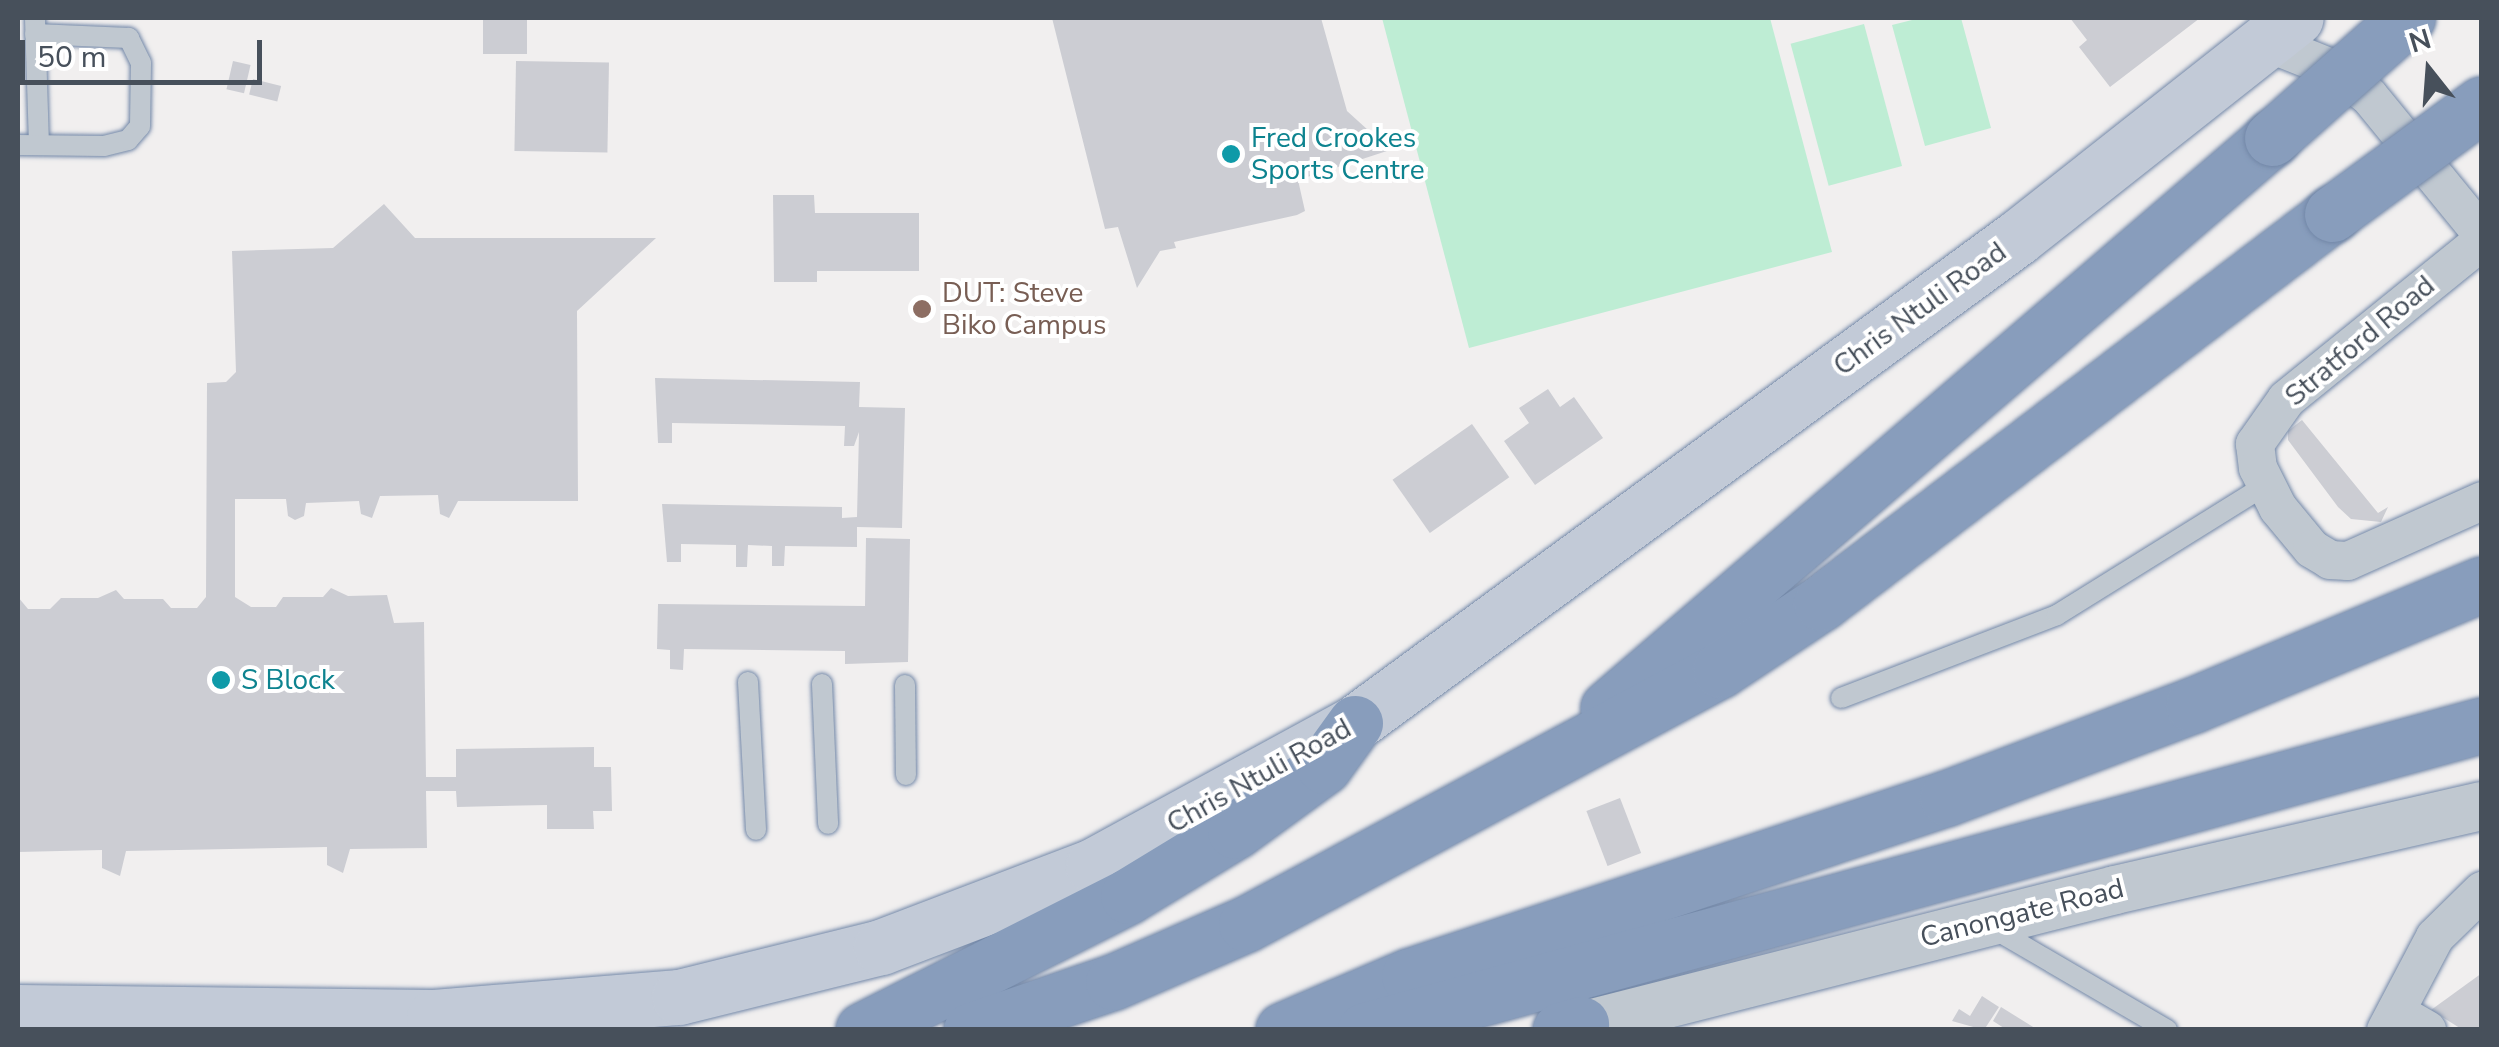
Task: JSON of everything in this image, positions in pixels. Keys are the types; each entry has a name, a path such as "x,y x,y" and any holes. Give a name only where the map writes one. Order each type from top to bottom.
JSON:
{"highway":[{"path":"1577,744 1644,673 1848,507 2408,18"},
{"path":"971,1030 1113,982 1246,924 1720,670 1822,603 2482,104"},
{"path":"1283,1030 1409,976 1947,798 2193,705 2482,584"},
{"path":"862,1030 1128,896 1235,831 1324,766 1355,723"},
{"path":"1365,1030 2482,725"}],"main road":[{"name":"Chris Ntuli Road","path":"18,1012 434,1017 679,997 881,947 983,912 1175,825 1355,723 2017,238 2281,30"}],"street":[{"path":"2281,30 2370,96 2482,237"},
{"name":"Stratford Road","path":"2482,237 2286,400 2255,444 2266,485 2312,549 2330,560 2348,561 2482,501"},
{"name":"Canongate Road","path":"1569,1028 1985,923 2482,806"},
{"path":"2403,1024 2435,937 2482,891"}],"lane":[{"path":"35,26 124,36 140,63 140,126 128,140 28,145 35,26"},
{"path":"1841,698 2058,615 2266,485"},
{"path":"748,682 756,830"},
{"path":"822,684 828,824"},
{"path":"904,685 906,774"},
{"path":"1985,923 2167,1030"}],"green space":[{"path":"1382,18 1770,18 1832,252 1469,348"},
{"path":"1920,18 1961,18 1991,128 1925,146 1892,25"},
{"path":"1864,24 1902,166 1829,186 1791,44"}],"building":[{"path":"483,18 527,18 527,54 483,54"},
{"name":"Fred Crookes Sports Centre","path":"1052,18 1321,18 1347,111 1390,150 1298,180 1305,211 1297,215 1174,242 1176,248 1160,251 1137,288 1118,227 1105,229"},
{"path":"2070,18 2200,18 2110,87 2079,47 2087,40"},
{"path":"233,61 251,65 244,93 226,89"},
{"path":"516,61 609,63 607,153 514,151"},
{"path":"253,79 281,86 277,102 249,95"},
{"path":"773,195 814,195 815,213 919,213 919,271 817,271 817,282 774,282"},
{"path":"384,204 415,238 656,238 577,311 578,501 458,501 449,518 440,514 438,495 380,496 372,518 361,514 359,501 306,503 304,516 295,520 288,516 286,499 235,499 235,597 251,607 276,607 283,597 323,597 331,588 348,596 387,595 394,623 424,622 426,777 456,777 456,749 594,747 594,767 611,767 612,811 593,811 594,829 547,829 547,805 457,807 456,791 426,791 427,848 350,849 343,873 327,865 327,847 126,851 120,876 102,868 102,850 18,852 18,597 28,609 50,609 61,598 98,598 116,590 124,599 163,599 171,608 197,608 206,597 207,383 226,382 236,372 232,251 333,248"},
{"path":"655,378 860,382 859,407 905,408 902,528 857,527 857,547 785,546 784,566 772,566 772,546 748,545 747,567 736,567 736,545 681,544 681,562 667,562 662,504 842,507 842,518 857,517 859,432 854,446 844,446 845,426 672,423 672,443 658,443"},
{"path":"1548,389 1560,407 1574,397 1603,438 1535,485 1504,441 1529,423 1519,408"},
{"path":"2302,420 2378,513 2388,507 2381,522 2351,519 2338,507 2288,440 2288,431"},
{"path":"1472,424 1509,477 1430,533 1393,480"},
{"path":"866,538 910,539 908,662 845,664 845,651 684,649 683,670 670,669 670,650 657,649 658,604 865,606"},
{"path":"1620,798 1641,853 1608,866 1586,811"},
{"path":"2482,973 2482,1030 2463,1030 2431,1010"},
{"path":"1982,996 1999,1007 1984,1030 1952,1021 1959,1009 1970,1016"},
{"path":"2001,1007 2038,1030 2007,1030 1993,1021"}],"place":[{"name":"Fred Crookes Sports Centre","path":"1231,154"},
{"name":"DUT: Steve Biko Campus","path":"922,309"},
{"name":"S Block","path":"221,680"}]}
